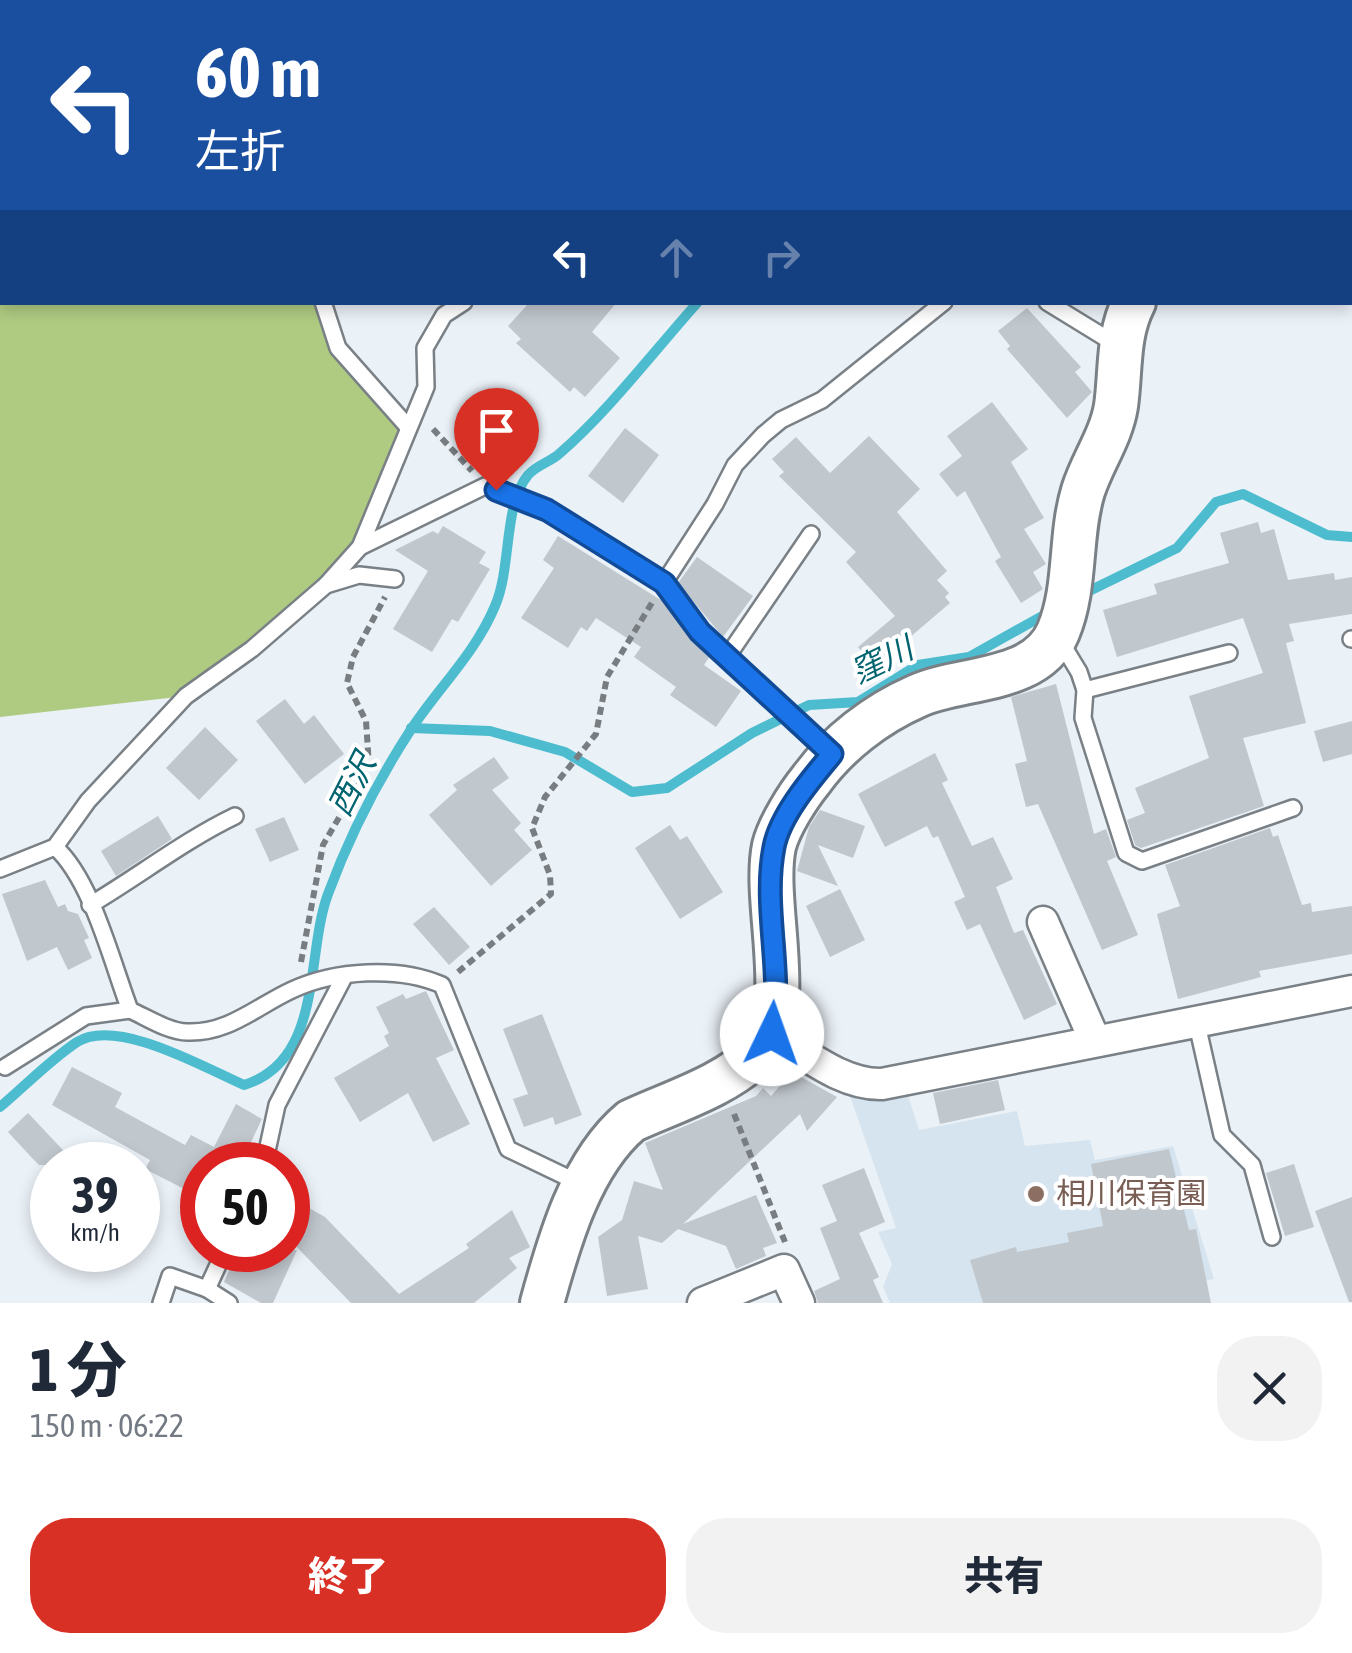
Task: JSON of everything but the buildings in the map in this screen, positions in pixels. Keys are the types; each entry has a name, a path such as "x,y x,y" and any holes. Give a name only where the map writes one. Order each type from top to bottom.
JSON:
{"main road":[{"path":"542,1303 584,1185 607,1146 631,1121 720,1079 758,1053 772,1034 777,1011 772,929 774,844 808,782 819,742 922,693 1023,666 1057,635 1070,589 1084,488 1116,409 1120,347 1133,305"}],"street":[{"path":"1043,922 1095,1041"},
{"path":"772,1034 861,1084 882,1084 1352,991"},
{"path":"703,1303 784,1270 799,1303"}],"lane":[{"path":"324,305 338,348 408,426"},
{"path":"0,869 55,847 88,801 186,696 252,649 326,584 360,547 426,387 425,348 444,315 459,305"},
{"path":"664,583 716,504 734,465 763,435 781,420 822,400 940,305"},
{"path":"1052,305 1120,347"},
{"path":"360,547 491,488 537,507 664,583 700,632 819,742"},
{"path":"727,657 811,534"},
{"path":"326,584 359,575 394,578"},
{"path":"1057,635 1084,690 1083,718 1126,853 1142,861 1293,808"},
{"path":"1084,690 1229,653"},
{"path":"90,905 185,848 201,832 235,816"},
{"path":"55,847 67,858 90,905 130,1010"},
{"path":"4,1067 86,1016 130,1010 184,1033 224,1028 296,988 358,973 422,976 442,985 508,1149 584,1185"},
{"path":"269,1142 277,1104 339,978"},
{"path":"1196,1020 1222,1134 1252,1165 1272,1237"},
{"path":"207,1288 215,1272"},
{"path":"161,1303 170,1276 207,1288 230,1303"}],"path":[{"path":"416,409 491,488"},
{"path":"296,988 322,845 369,766 366,721 347,683 353,658 394,578"},
{"path":"442,985 551,894 550,875 532,828 545,797 596,734 608,677 664,583"},
{"path":"720,1079 792,1258 784,1270"}],"shaded area":[{"name":"相川保育園","path":"843,1076 903,1080 919,1130 1017,1111 1025,1146 1090,1140 1095,1160 1173,1146 1214,1279 1087,1303 890,1303 883,1287 892,1264 878,1232 896,1228"}],"green space":[{"path":"0,305 324,305 338,348 408,427 360,547 186,696 0,717"}],"waterway":[{"name":"西沢","path":"0,1107 67,1049 94,1036 137,1040 244,1085 270,1072 288,1053 300,1030 321,919 336,873 364,810 398,750 487,623 500,590 520,488 528,475 559,454 595,420 695,305"},
{"name":"窪川","path":"1081,595 1177,548 1216,502 1243,494 1327,535 1352,537"},
{"name":"窪川","path":"411,728 490,731 565,752 632,792 667,788 752,733 809,705 858,702 918,665 969,657 1053,610"}],"place":[{"name":"相川保育園","path":"1036,1194"}],"route":[{"path":"496,490 547,510 664,583 700,632 832,754 808,782 774,844 772,929 777,1011 772,1034"}]}
